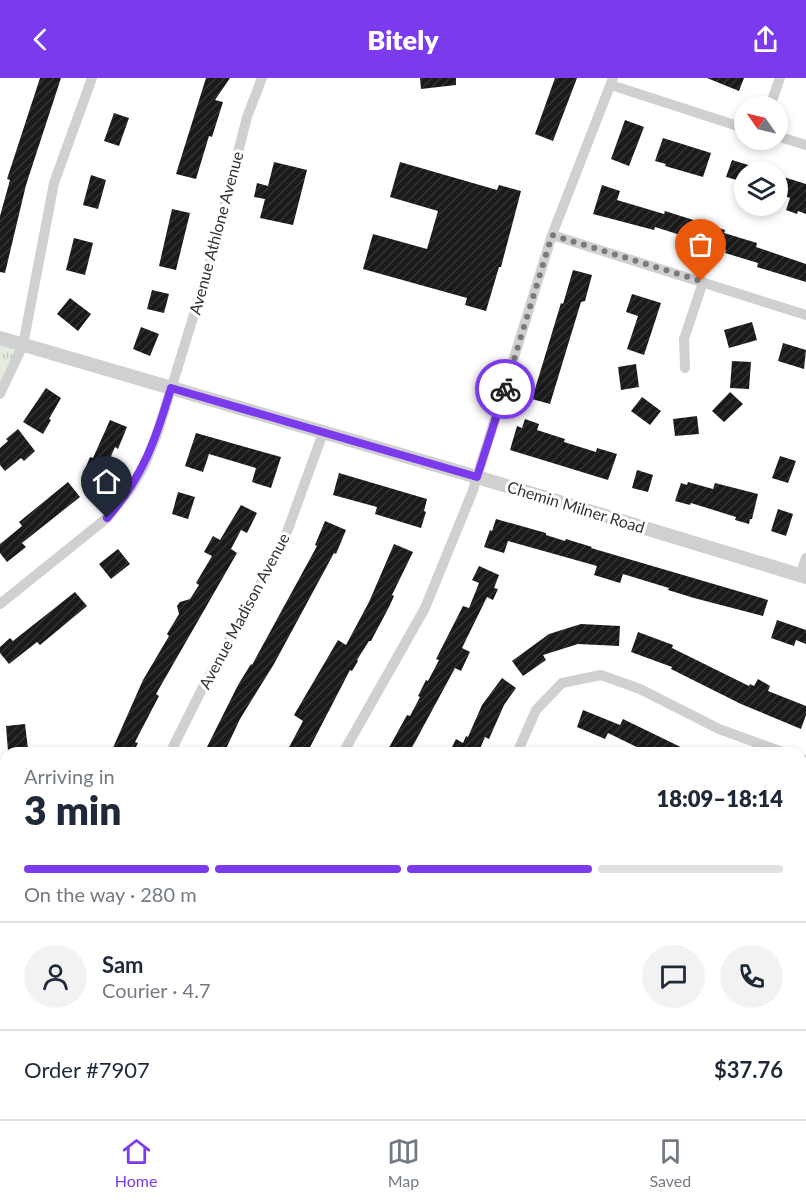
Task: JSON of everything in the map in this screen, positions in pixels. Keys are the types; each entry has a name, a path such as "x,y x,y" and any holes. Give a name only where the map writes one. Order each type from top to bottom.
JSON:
{"street":[{"path":"0,394 22,345 54,183 92,78"},
{"name":"Avenue Athlone Avenue","path":"0,604 107,518 121,502 144,466 156,437 211,259 248,117 262,78"},
{"path":"774,96 780,78"},
{"path":"346,747 425,608 477,477 552,235 612,81 734,124"},
{"path":"788,139 806,145"},
{"path":"552,235 806,315"},
{"path":"685,368 684,339 703,282"},
{"name":"Chemin Milner Road","path":"0,338 477,477 803,576"},
{"name":"Avenue Madison Avenue","path":"173,747 204,685 283,543 323,433"},
{"path":"803,576 806,558"},
{"path":"520,747 536,710 562,683 600,675 639,688 719,729 768,747"}],"green space":[{"path":"0,338 23,345 0,394"}],"building":[{"path":"40,78 61,78 26,185 5,273 0,272 0,216 10,180 7,179"},
{"path":"206,78 230,78 215,100 223,102 212,137 209,136 196,179 176,174"},
{"path":"420,78 456,78 456,85 421,89"},
{"path":"555,78 577,78 553,141 535,134"},
{"path":"707,78 744,78 739,91"},
{"path":"114,113 129,118 119,146 104,141"},
{"path":"625,120 644,127 629,166 611,159"},
{"path":"663,138 711,153 703,177 655,161"},
{"path":"732,160 739,162 734,162 734,179 726,177"},
{"path":"274,162 307,170 293,225 260,218 265,199 254,197 257,183 268,186"},
{"path":"400,162 497,190 499,185 521,191 501,267 499,267 486,311 465,305 467,298 363,269 373,234 427,249 438,211 390,197"},
{"path":"91,175 106,180 98,209 83,205"},
{"path":"788,178 806,184 806,214 788,211 790,198 788,197"},
{"path":"602,185 620,191 617,200 664,214 665,211 725,230 724,233 757,243 756,247 806,264 806,282 757,267 758,263 725,253 726,250 693,239 655,227 654,230 593,214"},
{"path":"172,209 190,213 176,270 159,266"},
{"path":"74,238 93,243 85,275 66,270"},
{"path":"573,270 592,275 585,301 581,302 550,404 532,399"},
{"path":"152,290 169,294 164,313 147,309"},
{"path":"632,294 661,303 644,355 627,349 638,316 626,312"},
{"path":"70,298 91,314 78,331 57,314"},
{"path":"752,322 757,340 729,348 724,330"},
{"path":"141,327 159,334 150,356 133,349"},
{"path":"783,343 806,350 804,369 778,361"},
{"path":"732,361 751,362 749,389 730,388"},
{"path":"636,364 639,387 621,390 618,367"},
{"path":"46,388 61,398 43,434 23,422"},
{"path":"730,392 743,404 724,422 712,411"},
{"path":"642,397 661,411 650,425 631,411"},
{"path":"697,416 699,434 675,436 673,419"},
{"path":"525,419 539,424 537,430 565,439 564,442 596,452 597,448 617,454 608,480 510,450 517,426 522,428"},
{"path":"110,420 127,427 118,449 115,447 98,486 81,479"},
{"path":"18,429 35,451 24,461 21,458 5,471 0,465 0,448 8,441 6,439"},
{"path":"196,433 281,457 271,488 252,482 256,468 209,454 203,472 185,466"},
{"path":"780,456 796,461 788,483 772,478"},
{"path":"637,470 653,475 648,492 632,488"},
{"path":"339,473 427,499 421,528 375,514 377,507 333,495"},
{"path":"68,482 80,497 22,543 26,547 7,562 0,553 0,544 22,526 19,522"},
{"path":"688,482 713,489 715,483 758,494 749,524 735,520 736,517 691,503 690,505 675,501 681,483 687,485"},
{"path":"178,492 195,497 188,519 172,514"},
{"path":"241,505 257,513 247,533 241,530 231,549 237,553 156,694 159,696 135,742 138,743 136,747 113,747 143,680 179,614 177,606 180,602 190,599 199,585 196,583 212,556 204,552 213,536 220,540"},
{"path":"778,509 793,514 786,536 771,531"},
{"path":"496,519 768,600 763,616 694,598 623,574 620,583 594,575 597,566 508,541 504,553 484,547"},
{"path":"325,521 346,530 336,554 334,553 274,664 240,719 227,747 207,747 238,685 252,665 317,546 315,545"},
{"path":"394,544 413,552 392,595 394,596 389,607 371,641 352,671 350,670 310,747 289,747 303,721 294,715 338,640 346,645 369,602"},
{"path":"118,549 130,564 111,579 99,564"},
{"path":"479,566 499,575 494,588 498,589 493,600 487,597 462,648 470,652 461,671 455,668 412,747 389,747 420,697 418,696 439,660 436,659 463,606 469,608 479,583 472,580"},
{"path":"75,592 87,606 40,645 37,642 9,664 0,653 0,647 10,638 13,641"},
{"path":"777,620 806,630 806,644 796,640 794,646 771,638"},
{"path":"581,624 620,626 619,646 578,644 543,655 546,660 523,676 512,661 549,634"},
{"path":"638,632 673,645 672,648 749,686 750,684 754,686 758,679 770,686 768,691 806,706 806,715 801,729 741,704 671,669 672,667 631,652"},
{"path":"502,678 516,688 504,705 489,739 485,737 481,747 452,747 456,739 463,743 466,736 468,737 482,705"},
{"path":"583,710 620,725 623,719 681,747 637,747 608,733 605,739 577,727"},
{"path":"25,724 28,747 8,747 6,726"}],"way so far":[{"path":"505,389 552,235 701,281"}],"route":[{"path":"107,518 134,485 144,466 156,437 171,388 477,477 505,389"}]}
